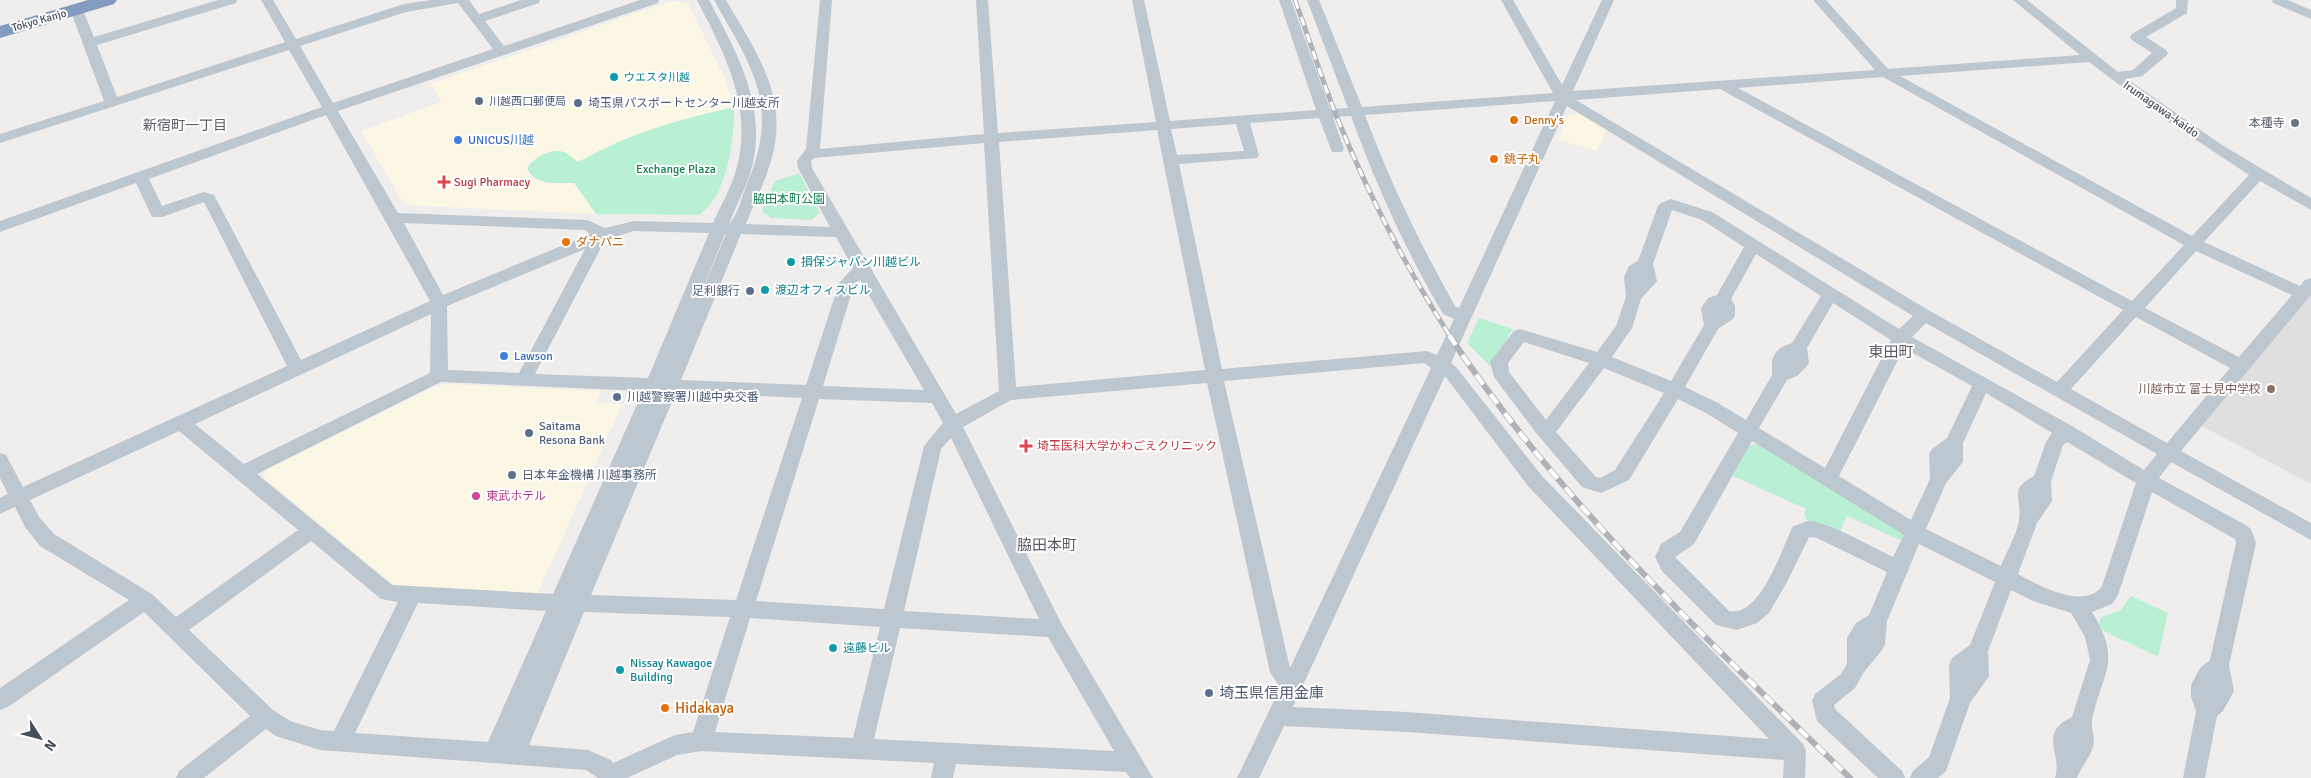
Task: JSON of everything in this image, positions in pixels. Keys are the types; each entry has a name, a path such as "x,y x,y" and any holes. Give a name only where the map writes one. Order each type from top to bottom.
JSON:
{"highway":[{"name":"Tokyo Kanjo","path":"0,25 80,3 108,0"},
{"name":"Tokyo Kanjo","path":"0,32 80,3"}],"street":[{"path":"89,43 231,0"},
{"path":"267,0 393,218 439,304 439,376"},
{"path":"0,139 404,8 456,0"},
{"path":"462,0 502,52"},
{"path":"477,20 534,0"},
{"path":"0,227 329,109 653,0"},
{"path":"703,0 743,84 750,114 747,157 727,229"},
{"path":"505,753 727,229 762,167 770,128 770,111 759,72 720,0"},
{"path":"826,0 814,140 811,154 804,161 805,168 953,424 1054,629 1137,770"},
{"path":"982,0 990,138 1000,243 1008,394"},
{"path":"1138,0 1215,375 1280,672 1291,687"},
{"path":"1285,0 1337,149"},
{"path":"1313,0 1377,167 1415,250 1449,310 1462,316"},
{"path":"1507,0 1562,98 1924,315 2311,532"},
{"path":"1248,778 1608,0"},
{"path":"1753,245 1723,299 1716,300 1710,306 1708,312 1712,325 1675,390 1622,475 1601,486 1590,482 1543,429 1500,373 1499,362 1520,335 1601,360 1675,390 1748,430 1916,533 2005,579 2040,596 2078,606 2096,603 2105,598 2112,589 2146,480 2306,288 2194,244 1884,73 1819,0"},
{"name":"Irumagawa-kaido","path":"2019,0 2033,9 2090,58 2170,116 2259,174 2311,205"},
{"path":"2115,77 2137,73 2161,53 2137,37 2182,10 2182,0"},
{"path":"2278,0 2311,15"},
{"path":"80,3 89,43 112,102"},
{"path":"811,154 990,138 1562,98 2090,58"},
{"path":"1725,85 2134,310 2241,366"},
{"path":"1170,160 1252,155 1242,120"},
{"path":"2059,391 2259,174"},
{"path":"141,177 157,213 204,197 209,198 297,369"},
{"path":"1543,429 1552,426 1624,328 1634,297 1649,281 1645,264 1666,206 1672,204 1707,216 1900,338 1984,384 2146,480 2244,535 2246,542 2219,666 2223,691 2215,704 2207,711 2194,778"},
{"path":"393,218 587,225 598,230 598,238 524,379"},
{"path":"9,502 439,304 615,230 634,226 841,232"},
{"path":"701,741 847,283 862,269"},
{"path":"1832,295 1825,302 1798,348 1800,363 1791,372 1781,375 1687,538 1668,550 1665,557 1669,565 1723,619 1739,623 1752,616 1766,604 1800,532 1809,529 1820,531 1898,568"},
{"path":"1828,479 1900,338 1924,315"},
{"path":"861,749 890,620 933,446 953,424 1008,394 1428,357 1450,371 1535,481 1795,751 1794,778"},
{"path":"243,473 439,376 936,397"},
{"path":"1894,778 1824,714 1823,701 1848,681 1856,665 1875,644 1877,620 1898,568 1916,533 1939,479 1954,462 1954,443 1977,392 1984,384"},
{"path":"181,422 388,593 569,603 744,609 890,620 1054,629"},
{"path":"1921,778 1938,764 1961,698 1978,676 1978,651 2028,519 2043,501 2042,481 2055,442 2066,431"},
{"path":"0,460 9,502 32,522 47,540 145,600 176,628 265,717 284,729 300,735 320,740 588,760 603,767 611,776 675,745 701,741 947,753 1137,770"},
{"path":"176,628 312,530"},
{"path":"340,741 412,595"},
{"path":"0,700 145,600"},
{"path":"2067,772 2063,737 2070,727 2082,723 2100,660 2094,635 2078,606"},
{"path":"1278,716 1417,722 1696,745 1795,751"},
{"path":"187,778 265,717"},
{"path":"942,778 947,753"}],"shaded area":[{"path":"672,1 688,3 724,77 734,107 733,140 724,176 706,211 699,215 596,214 405,205 361,131 442,102 430,84"},
{"path":"1578,113 1607,130 1597,151 1557,139 1569,115"},
{"name":"川越市立 富士見中学校","path":"2311,293 2311,484 2200,425"},
{"path":"445,384 601,391 595,402 622,404 537,595 395,586 263,477 267,468 430,388"}],"green space":[{"name":"Exchange Plaza","path":"734,107 731,150 723,181 709,207 699,215 596,214 574,183 541,181 530,174 527,168 538,157 548,152 564,152 578,162 654,128"},
{"name":"脇田本町公園","path":"799,173 820,213 811,220 771,218 762,211 775,181"},
{"path":"1479,318 1513,329 1490,366 1467,343"},
{"path":"1762,444 1899,527 1904,536 1902,541 1847,516 1839,534 1807,520 1804,515 1806,509 1731,475 1748,445"},
{"path":"2131,596 2168,613 2158,657 2098,628 2101,617 2121,610"}],"railway":[{"path":"1295,0 1348,144 1402,256 1450,336"},
{"path":"1449,335 1492,396 1538,455 1587,512 1689,621 1850,778"}],"place":[{"name":"ウエスタ川越","path":"614,77"},
{"name":"川越西口郵便局","path":"479,101"},
{"name":"埼玉県パスポートセンター川越支所","path":"578,103"},
{"name":"Denny's","path":"1514,120"},
{"name":"本種寺","path":"2295,123"},
{"name":"UNICUS川越","path":"458,140"},
{"name":"銚子丸","path":"1494,159"},
{"name":"Sugi Pharmacy","path":"444,182"},
{"name":"ダナパニ","path":"566,242"},
{"name":"損保ジャパン川越ビル","path":"791,262"},
{"name":"渡辺オフィスビル","path":"765,290"},
{"name":"足利銀行","path":"750,291"},
{"name":"Lawson","path":"504,356"},
{"name":"川越市立 富士見中学校","path":"2271,389"},
{"name":"川越警察署川越中央交番","path":"617,397"},
{"name":"Saitama Resona Bank","path":"529,433"},
{"name":"埼玉医科大学かわごえクリニック","path":"1026,446"},
{"name":"日本年金機構 川越事務所","path":"512,475"},
{"name":"東武ホテル","path":"476,496"},
{"name":"遠藤ビル","path":"833,648"},
{"name":"Nissay Kawagoe Building","path":"620,670"},
{"name":"埼玉県信用金庫","path":"1209,693"},
{"name":"Hidakaya","path":"665,708"}],"district":[{"name":"新宿町一丁目","path":"185,125"},
{"name":"東田町","path":"1891,352"},
{"name":"脇田本町","path":"1047,545"}]}
